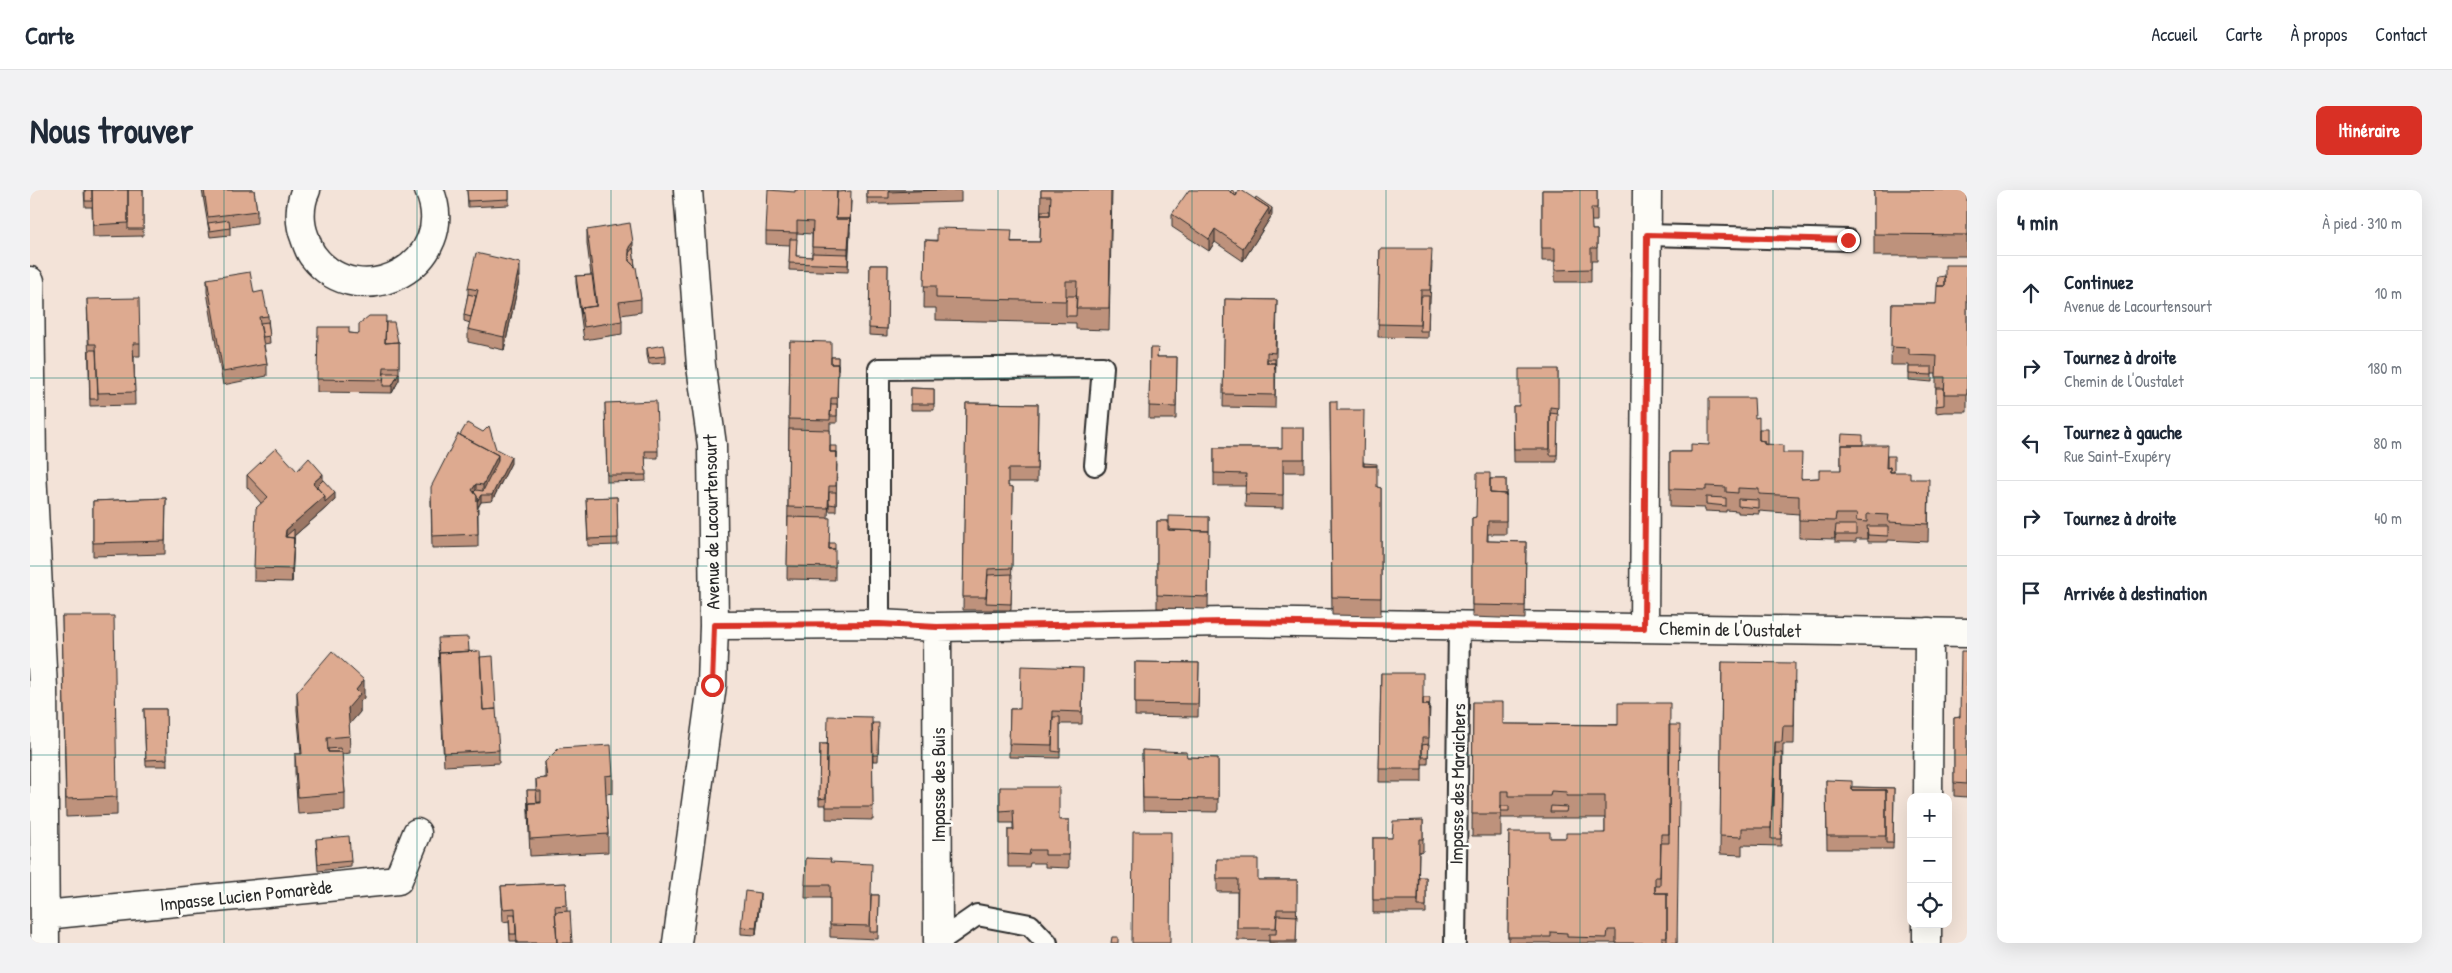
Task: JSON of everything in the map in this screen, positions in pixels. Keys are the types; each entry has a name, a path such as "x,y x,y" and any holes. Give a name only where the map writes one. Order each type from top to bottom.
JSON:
{"street":[{"path":"306,190 302,197 300,227 312,256 335,275 364,284 394,278 419,261 434,234 435,203 429,190"},
{"name":"Avenue de Lacourtensourt","path":"677,943 712,685 714,625 712,445 701,366 688,190"},
{"path":"1644,628 1647,190"},
{"path":"30,281 32,470 45,943"},
{"name":"Chemin de l'Oustalet","path":"714,625 879,624 937,627 1227,622 1967,633"},
{"name":"Impasse des Buis","path":"937,627 938,943"},
{"path":"1928,793 1929,632"},
{"name":"Impasse Lucien Pomarède","path":"45,915 398,880 416,833"},
{"path":"1927,928 1927,943"}],"lane":[{"path":"1647,235 1848,240"},
{"path":"879,624 879,370 1103,367 1095,465"},
{"name":"Impasse des Maraichers","path":"1455,943 1459,625"},
{"name":"Impasse des Buis","path":"938,943 977,915 1030,925 1047,943"}],"building":[{"path":"85,190 92,190 92,201 85,201"},
{"path":"92,190 128,190 128,223 93,225"},
{"path":"128,190 143,190 143,229 128,229"},
{"path":"204,190 254,190 257,211 208,217"},
{"path":"467,190 509,190 509,199 468,201"},
{"path":"768,190 795,192 795,190 837,190 836,219 850,219 848,248 812,247 813,222 797,221 797,233 766,232"},
{"path":"867,190 889,190 889,198 867,198"},
{"path":"889,190 941,190 889,192"},
{"path":"1041,190 1111,190 1109,308 1076,308 1077,281 1066,281 1066,301 936,298 936,286 924,286 925,240 937,241 937,228 1012,230 1011,242 1040,242 1041,215 1050,215 1051,196 1041,196"},
{"path":"1189,190 1228,190 1236,196 1239,190 1241,190 1269,208 1243,248 1215,229 1209,239 1172,214"},
{"path":"1232,190 1237,194 1236,196 1230,192"},
{"path":"1542,190 1597,190 1597,208 1591,208 1592,230 1597,230 1597,248 1591,248 1591,269 1555,270 1555,248 1542,248"},
{"path":"1874,190 1967,190 1967,235 1874,234"},
{"path":"851,191 850,226 850,219 836,219 837,192"},
{"path":"1256,197 1272,208 1269,215 1269,208 1255,199"},
{"path":"1041,211 1050,211 1050,215 1041,215"},
{"path":"229,220 230,228 210,231 208,223"},
{"path":"630,223 633,242 629,247 629,261 636,267 641,299 619,302 622,321 584,327 581,308 597,306 587,230"},
{"path":"790,239 797,239 796,256 812,257 812,253 848,254 848,265 789,263"},
{"path":"633,248 635,267 629,261 629,253"},
{"path":"1380,249 1432,249 1430,290 1421,290 1420,325 1378,324"},
{"path":"476,253 520,263 504,337 468,329 478,290 468,288"},
{"path":"870,265 888,265 887,329 869,328"},
{"path":"1945,265 1967,265 1967,394 1944,394 1945,377 1936,377 1937,356 1909,355 1909,348 1891,347 1892,304 1936,304 1937,286 1945,286"},
{"path":"250,272 254,293 263,291 268,316 259,317 267,364 223,372 207,279"},
{"path":"592,275 596,306 581,308 581,314 576,276"},
{"path":"1945,276 1945,286 1937,286 1938,277"},
{"path":"468,294 476,296 471,317 464,315"},
{"path":"1066,296 1077,296 1076,316 1066,316"},
{"path":"1421,296 1429,296 1428,331 1420,331"},
{"path":"139,298 140,343 133,343 135,392 98,393 96,344 89,344 87,299"},
{"path":"1225,299 1277,300 1275,353 1267,352 1267,363 1275,363 1275,395 1223,394"},
{"path":"369,316 386,316 385,343 399,342 399,367 384,367 383,380 317,379 318,327 349,327 349,333 359,334 359,324"},
{"path":"268,322 270,336 263,337 260,323"},
{"path":"386,322 394,322 398,342 385,343"},
{"path":"790,341 831,342 831,364 838,364 837,398 831,398 830,420 789,419"},
{"path":"664,345 666,356 649,358 647,348"},
{"path":"1150,348 1158,348 1157,357 1177,357 1176,407 1149,406"},
{"path":"89,350 96,350 98,399 90,399"},
{"path":"831,357 838,357 838,364 831,364"},
{"path":"1267,359 1275,359 1275,363 1267,363"},
{"path":"1909,367 1932,367 1932,375 1909,374"},
{"path":"1519,369 1558,369 1558,408 1550,407 1550,449 1514,449 1513,406 1519,406"},
{"path":"384,373 399,373 392,386 383,386"},
{"path":"911,388 934,389 934,404 911,404"},
{"path":"1936,388 1944,388 1944,405 1936,406"},
{"path":"1709,398 1754,398 1755,418 1759,417 1759,440 1764,441 1764,444 1783,445 1783,453 1802,453 1801,479 1819,478 1819,470 1841,470 1841,445 1887,445 1886,468 1890,467 1890,472 1910,472 1910,479 1929,479 1928,524 1888,522 1889,515 1867,514 1867,522 1856,521 1857,514 1836,514 1835,521 1799,520 1799,496 1759,494 1759,489 1738,488 1738,493 1726,492 1726,487 1706,486 1706,490 1670,489 1670,452 1691,452 1691,444 1709,445"},
{"path":"656,401 658,451 645,451 646,475 607,475 605,403"},
{"path":"1330,401 1337,401 1337,410 1364,410 1363,466 1377,466 1377,487 1381,488 1381,598 1332,597"},
{"path":"966,403 1038,404 1037,469 1008,469 1008,486 1013,487 1012,568 988,569 986,597 963,597"},
{"path":"831,404 837,404 837,416 830,416"},
{"path":"1550,413 1558,414 1557,455 1550,455"},
{"path":"467,423 483,432 489,426 496,449 511,457 492,495 481,495 477,501 477,496 474,492 476,490 483,491 498,461 498,455 460,435"},
{"path":"1282,428 1304,428 1304,459 1283,459 1283,495 1245,494 1246,474 1214,473 1214,448 1282,448"},
{"path":"789,429 830,430 830,452 837,452 836,486 829,486 828,508 788,507"},
{"path":"1759,429 1768,429 1768,445 1764,444 1764,441 1759,440"},
{"path":"458,434 498,455 483,485 476,484 472,490 477,496 478,534 432,536 431,487"},
{"path":"1842,434 1863,435 1863,445 1841,445"},
{"path":"830,446 837,446 837,452 830,452"},
{"path":"276,448 297,471 309,458 323,474 313,483 325,496 286,530 285,537 294,538 292,569 254,568 256,508 268,497 247,475"},
{"path":"1887,456 1894,456 1894,472 1890,472 1890,467 1887,468"},
{"path":"1364,463 1377,464 1377,466 1364,466"},
{"path":"1477,473 1490,473 1490,493 1506,494 1506,521 1488,521 1487,541 1526,542 1525,606 1472,605 1472,518 1476,517"},
{"path":"1490,479 1506,479 1506,494 1490,493"},
{"path":"323,480 335,493 325,502 325,496 316,487"},
{"path":"829,492 836,492 836,505 829,504"},
{"path":"617,497 618,538 588,539 586,498"},
{"path":"1706,497 1726,498 1726,506 1706,504"},
{"path":"166,498 165,541 93,543 93,501"},
{"path":"1738,499 1759,500 1759,508 1738,506"},
{"path":"1169,516 1209,517 1209,531 1169,530"},
{"path":"788,517 830,518 829,549 835,549 835,567 787,566"},
{"path":"1157,521 1168,521 1168,530 1209,531 1208,597 1157,595"},
{"path":"1836,525 1856,525 1856,535 1835,535"},
{"path":"1867,526 1888,526 1888,536 1868,535"},
{"path":"294,529 294,538 286,537 286,536"},
{"path":"829,543 835,543 835,549 829,549"},
{"path":"1012,574 1011,604 986,603 988,575"},
{"path":"62,616 114,616 117,797 66,799"},
{"path":"468,637 469,651 439,653 439,659 438,638"},
{"path":"332,651 364,680 356,690 360,694 348,708 350,736 327,738 328,752 342,752 345,793 298,797 295,754 302,754 297,692"},
{"path":"480,651 483,710 496,709 499,750 444,753 439,653"},
{"path":"1961,651 1967,651 1967,784 1954,783 1954,718 1960,717"},
{"path":"493,656 496,709 483,710 480,657"},
{"path":"1135,662 1199,663 1198,704 1135,703"},
{"path":"1722,662 1795,663 1794,726 1783,726 1782,742 1775,742 1771,828 1742,828 1742,837 1720,836"},
{"path":"1021,666 1083,668 1082,712 1053,711 1052,745 1009,744 1010,709 1020,709"},
{"path":"1381,673 1423,673 1423,705 1429,705 1429,738 1422,738 1422,769 1379,769"},
{"path":"1423,698 1430,698 1429,711 1429,705 1423,705"},
{"path":"1473,702 1503,702 1503,724 1618,725 1618,703 1670,703 1669,834 1661,834 1660,877 1655,877 1655,893 1667,893 1667,937 1662,937 1662,943 1616,943 1616,930 1608,930 1607,938 1567,937 1567,933 1551,932 1551,937 1508,937 1509,832 1550,832 1550,838 1566,838 1566,833 1605,833 1605,796 1566,796 1567,792 1551,791 1550,796 1509,796 1509,791 1501,791 1501,814 1472,814"},
{"path":"144,709 166,709 167,759 146,760"},
{"path":"828,716 872,717 873,807 826,807"},
{"path":"1053,717 1060,717 1060,752 1052,751"},
{"path":"872,723 879,723 878,755 873,755"},
{"path":"1669,725 1680,725 1677,943 1667,943 1667,893 1655,893 1655,886 1660,886 1661,843 1669,843"},
{"path":"820,744 827,744 826,798 819,799"},
{"path":"1429,744 1428,757 1422,757 1422,745"},
{"path":"611,745 613,775 605,776 608,834 530,839 529,803 541,803 541,791 537,791 536,779 547,778 545,762 559,748"},
{"path":"340,748 341,752 328,752 328,749"},
{"path":"1142,750 1186,752 1187,757 1218,758 1218,799 1143,798"},
{"path":"1775,753 1782,753 1781,839 1771,839"},
{"path":"1826,780 1852,781 1852,790 1886,790 1886,836 1827,836"},
{"path":"1000,787 1059,787 1059,820 1069,820 1069,855 1045,855 1045,850 1030,850 1029,855 1008,854 1008,830 1014,830 1013,810 1000,811"},
{"path":"1852,787 1894,788 1893,843 1886,843 1886,790 1852,790"},
{"path":"527,790 536,790 537,802 529,803 529,814"},
{"path":"1501,806 1509,806 1509,811 1501,811"},
{"path":"1551,806 1567,807 1566,812 1550,812"},
{"path":"1423,820 1423,839 1419,839 1418,900 1373,900 1373,838 1392,838 1393,821"},
{"path":"1133,832 1171,832 1170,943 1132,943"},
{"path":"349,836 351,861 318,864 316,839"},
{"path":"806,858 831,859 830,862 872,864 870,926 830,925 830,885 805,885"},
{"path":"1217,859 1258,859 1258,880 1297,880 1297,909 1277,909 1276,928 1237,928 1238,879 1217,879"},
{"path":"1419,877 1426,877 1426,906 1418,906"},
{"path":"566,883 567,905 555,906 557,943 517,943 515,908 503,909 501,886"},
{"path":"745,891 760,893 756,928 741,927"},
{"path":"871,895 879,895 878,932 870,932"},
{"path":"570,911 572,943 557,943 555,912"},
{"path":"509,914 515,914 516,934 510,934"},
{"path":"1277,915 1297,916 1296,941 1269,941 1269,934 1276,934"},
{"path":"1112,937 1118,937 1118,943 1111,943"}],"route":[{"path":"712,685 714,625 879,624 937,627 1227,622 1644,628 1647,235 1848,240"}]}
